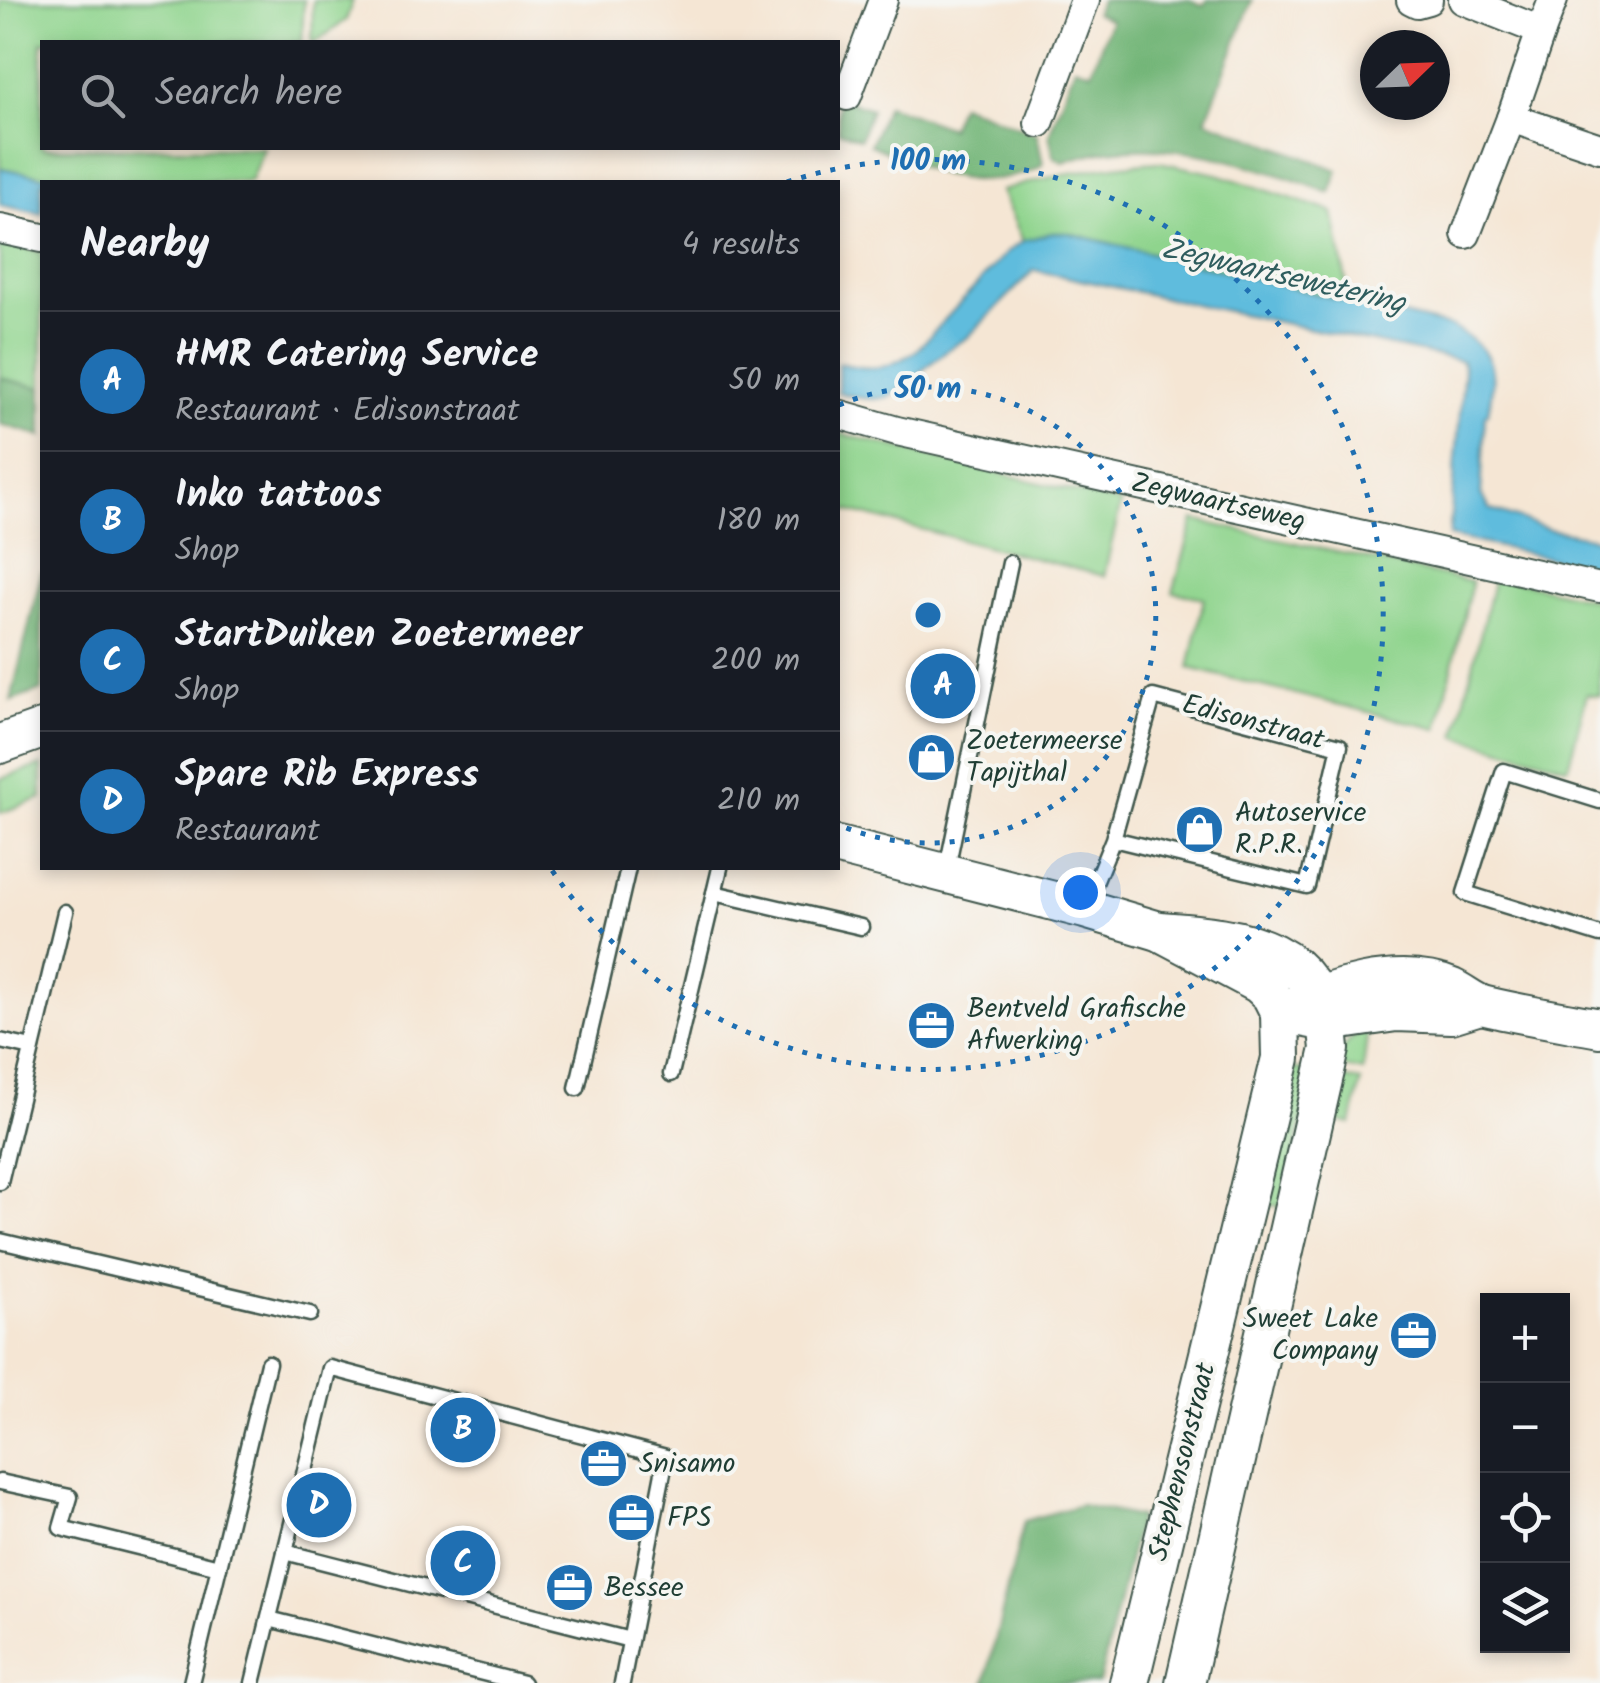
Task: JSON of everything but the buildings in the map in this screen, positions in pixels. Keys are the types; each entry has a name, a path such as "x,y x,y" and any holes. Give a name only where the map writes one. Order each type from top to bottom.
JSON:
{"street":[{"path":"847,96 882,0"},
{"path":"1038,122 1085,0"},
{"path":"1411,0 1428,0"},
{"path":"1463,0 1541,31"},
{"path":"1466,234 1553,0"},
{"path":"1511,118 1600,148"},
{"path":"0,229 40,238"},
{"name":"Zegwaartseweg","path":"840,415 896,431 1600,588"},
{"path":"0,744 40,730"},
{"path":"840,847 1159,931 1260,984 1271,994 1280,1013 1323,1008 1404,980 1450,987 1480,1005 1600,1028"},
{"path":"1159,931 1207,934 1257,945 1282,958 1323,1008"},
{"name":"Stephensonstraat","path":"1129,1683 1260,1246 1330,1049 1323,1008"},
{"name":"Stephensonstraat","path":"1186,1683 1260,1246 1281,1058 1280,1013"}],"lane":[{"path":"946,874 1010,563"},
{"name":"Edisonstraat","path":"1085,909 1113,839 1152,697 1340,746 1306,886 1113,839"},
{"path":"1600,801 1504,771 1465,893 1600,934"},
{"path":"576,1088 628,870"},
{"path":"671,1074 720,870"},
{"path":"714,892 861,927"},
{"path":"0,1182 64,912"},
{"path":"0,1040 32,1048"},
{"path":"0,1241 310,1314"},
{"path":"192,1683 268,1363"},
{"path":"254,1683 330,1368 666,1457 622,1683"},
{"path":"0,1482 70,1497 61,1528 219,1567"},
{"path":"286,1552 630,1640"},
{"path":"269,1619 523,1683"}],"green space":[{"path":"0,0 304,0 302,40 40,40 40,150 263,150 251,180 63,180 0,168"},
{"path":"313,0 353,0 346,20 319,40 312,40"},
{"path":"1101,0 1189,0 1203,5 1208,0 1252,0 1206,120 1338,170 1330,193 1198,154 1130,149 1063,162 1054,157 1049,134 1075,66 1091,72 1111,20 1095,13"},
{"path":"845,100 871,109 860,139 840,132 840,104"},
{"path":"960,104 1037,134 1043,164 1014,176 974,180 940,174 870,145 887,105 950,128"},
{"path":"1159,162 1217,174 1333,212 1350,302 1068,233 1023,241 1001,191 1079,171"},
{"path":"0,243 40,252 40,388 0,378"},
{"path":"0,378 40,388 40,435 0,424"},
{"path":"840,433 1121,503 1104,576 840,509"},
{"path":"1194,520 1472,582 1438,729 1189,668 1204,598 1173,592"},
{"path":"1497,577 1600,601 1600,696 1587,694 1568,767 1456,736"},
{"path":"40,579 40,691 11,701"},
{"path":"40,766 40,799 0,813 0,779"},
{"path":"1368,1028 1363,1071 1337,1066 1348,1043"},
{"path":"1291,1068 1314,1073 1281,1207 1266,1204 1262,1183"},
{"path":"1334,1076 1361,1082 1351,1124 1325,1118"},
{"path":"1081,1505 1139,1517 1099,1683 985,1683 1024,1521"}],"water":[{"path":"0,168 63,180 40,180 40,214 0,205"},
{"path":"1068,233 1452,327 1477,344 1490,361 1492,383 1485,415 1481,494 1490,509 1548,529 1600,539 1600,569 1449,536 1462,361 1034,270 967,338 892,395 872,399 840,392 840,363 879,368 916,351 1007,252 1023,241"}],"place":[{"name":"HMR Catering Service","path":"943,686"},
{"name":"Zoetermeerse Tapijthal","path":"931,757"},
{"name":"Autoservice R.P.R.","path":"1200,829"},
{"name":"Bentveld Grafische Afwerking","path":"932,1025"},
{"name":"Sweet Lake Company","path":"1413,1335"},
{"name":"Inko tattoos","path":"463,1430"},
{"name":"Snisamo","path":"604,1464"},
{"name":"Spare Rib Express","path":"319,1505"},
{"name":"FPS","path":"632,1518"},
{"name":"StartDuiken Zoetermeer","path":"463,1563"},
{"name":"Bessee","path":"569,1588"}],"water label":[{"name":"Zegwaartsewetering","path":"1283,277"}]}
